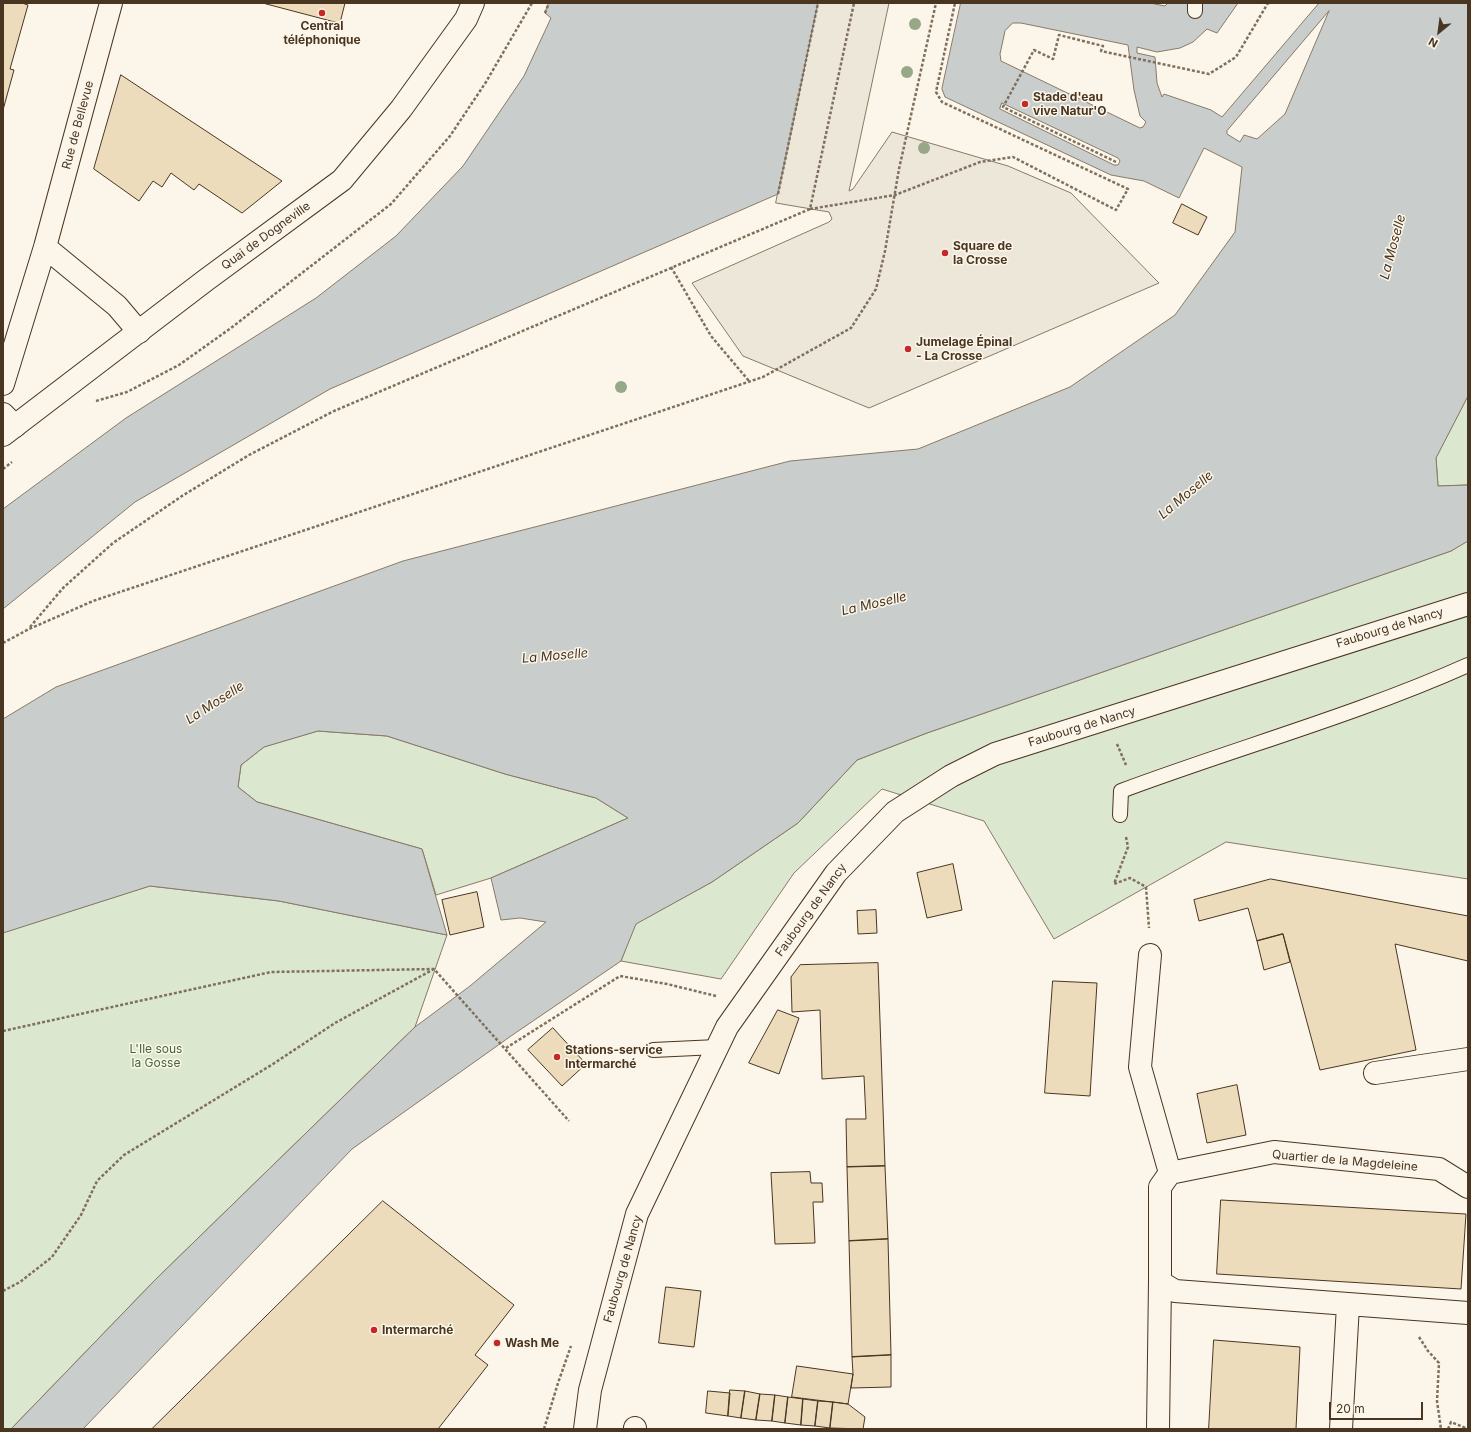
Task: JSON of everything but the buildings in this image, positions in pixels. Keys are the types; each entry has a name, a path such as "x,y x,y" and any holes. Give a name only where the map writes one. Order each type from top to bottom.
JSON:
{"main road":[{"name":"Rue de Bellevue","path":"3,384 45,247 111,3"},
{"name":"Quai de Dogneville","path":"7,425 139,332 342,180 401,109 466,19 473,3"},
{"path":"45,247 117,306 139,332"},
{"name":"Faubourg de Nancy","path":"584,1429 590,1390 637,1214 727,1027 836,873 895,812 951,776 995,754 1468,604"},
{"path":"1150,955 1140,1067 1170,1173 1160,1187 1158,1429"},
{"path":"1375,1073 1468,1059"},
{"name":"Quartier de la Magdeleine","path":"1170,1173 1274,1152 1439,1169 1468,1187"},
{"path":"1160,1282 1175,1291 1468,1314"},
{"path":"1341,1429 1348,1305"}],"lane":[{"path":"1120,815 1121,790 1265,741 1421,685 1468,665"},
{"path":"653,1050 717,1047"}],"path":[{"path":"93,401 127,392 179,365 231,328 390,204 450,136 486,82 532,3"},
{"path":"545,13 549,3"},
{"path":"778,194 818,3"},
{"path":"810,209 854,3"},
{"path":"3,643 29,629 93,601 763,377 851,328 876,289 885,251 899,169 936,3"},
{"path":"29,629 63,588 114,543 182,496 249,455 334,411 810,209 895,195 980,162 1013,158 1116,210 1128,189 942,102 936,92 955,3"},
{"path":"1116,162 1003,107 1034,50 1053,60 1059,36 1103,46 1101,51 1209,74 1236,57 1268,3"},
{"path":"671,267 712,336 749,382"},
{"path":"1106,719 1135,786"},
{"path":"1120,815 1128,847 1114,884 1130,878 1146,887 1150,955"},
{"path":"3,1031 271,972 434,969 506,1048 569,1121"},
{"path":"3,1291 20,1282 52,1257 81,1214 97,1181 124,1155 273,1064 335,1023 434,969"},
{"path":"506,1048 620,976 667,984 717,997"},
{"path":"1411,1309 1420,1339 1439,1363 1437,1401 1440,1429"},
{"path":"544,1429 558,1383 574,1339"},
{"path":"1448,1429 1451,1422 1468,1429"}],"green space":[{"path":"1468,396 1468,485 1438,486 1436,458"},
{"path":"1468,541 1468,879 1226,842 1054,939 984,821 882,789 794,873 721,979 621,961 635,924 712,882 798,823 857,760 927,733 1451,551"},
{"path":"318,731 387,736 505,774 596,798 628,818 491,878 436,895 422,849 257,802 238,787 241,765 264,747"},
{"name":"L'Ile sous la Gosse","path":"150,886 279,901 447,935 415,1027 156,1279 11,1429 3,1429 3,933"}],"shaded area":[{"name":"Square de la Crosse","path":"818,3 889,3 849,191 853,189 892,132 1008,166 1071,193 1159,283 869,408 743,356 692,283 829,222 832,219 829,212 776,203"}],"water":[{"path":"549,3 818,3 778,194 330,389 135,502 3,609 3,509 126,418 316,298 396,236 463,166 524,76 551,18 545,13"},
{"name":"La Moselle","path":"961,3 1150,3 1165,6 1168,3 1238,3 1217,33 1207,29 1193,42 1180,48 1157,52 1137,47 1137,53 1155,57 1157,83 1162,97 1164,94 1211,110 1222,117 1319,3 1468,3 1468,396 1436,458 1438,486 1468,485 1468,541 1451,551 927,733 857,760 798,823 712,882 636,924 621,961 511,1036 352,1149 83,1429 11,1429 156,1279 415,1027 470,986 546,922 520,918 501,920 491,878 628,818 596,798 505,774 387,736 318,731 264,747 241,765 238,787 257,802 422,849 447,935 279,901 150,886 3,933 3,719 56,687 403,561 790,461 918,449 1070,387 1175,315 1235,232 1242,167 1204,148 1179,198 1144,181 1111,175 945,97 942,89","holes":["1329,11 1285,114 1257,139 1244,135 1240,142 1227,134 1227,131","1013,23 1021,23 1128,45 1134,90 1140,116 1146,122 1143,127 1140,128 1001,61 1000,54 1005,31","1002,103 1118,158 1120,161 1118,165 1114,165 1000,109"]}],"place":[{"name":"Central téléphonique","path":"322,13"},
{"name":"Stade d'eau vive Natur'O","path":"1025,104"},
{"name":"Square de la Crosse","path":"945,253"},
{"name":"Jumelage Épinal - La Crosse","path":"908,349"},
{"name":"Stations-service Intermarché","path":"557,1057"},
{"name":"Intermarché","path":"374,1330"},
{"name":"Wash Me","path":"497,1343"}]}
